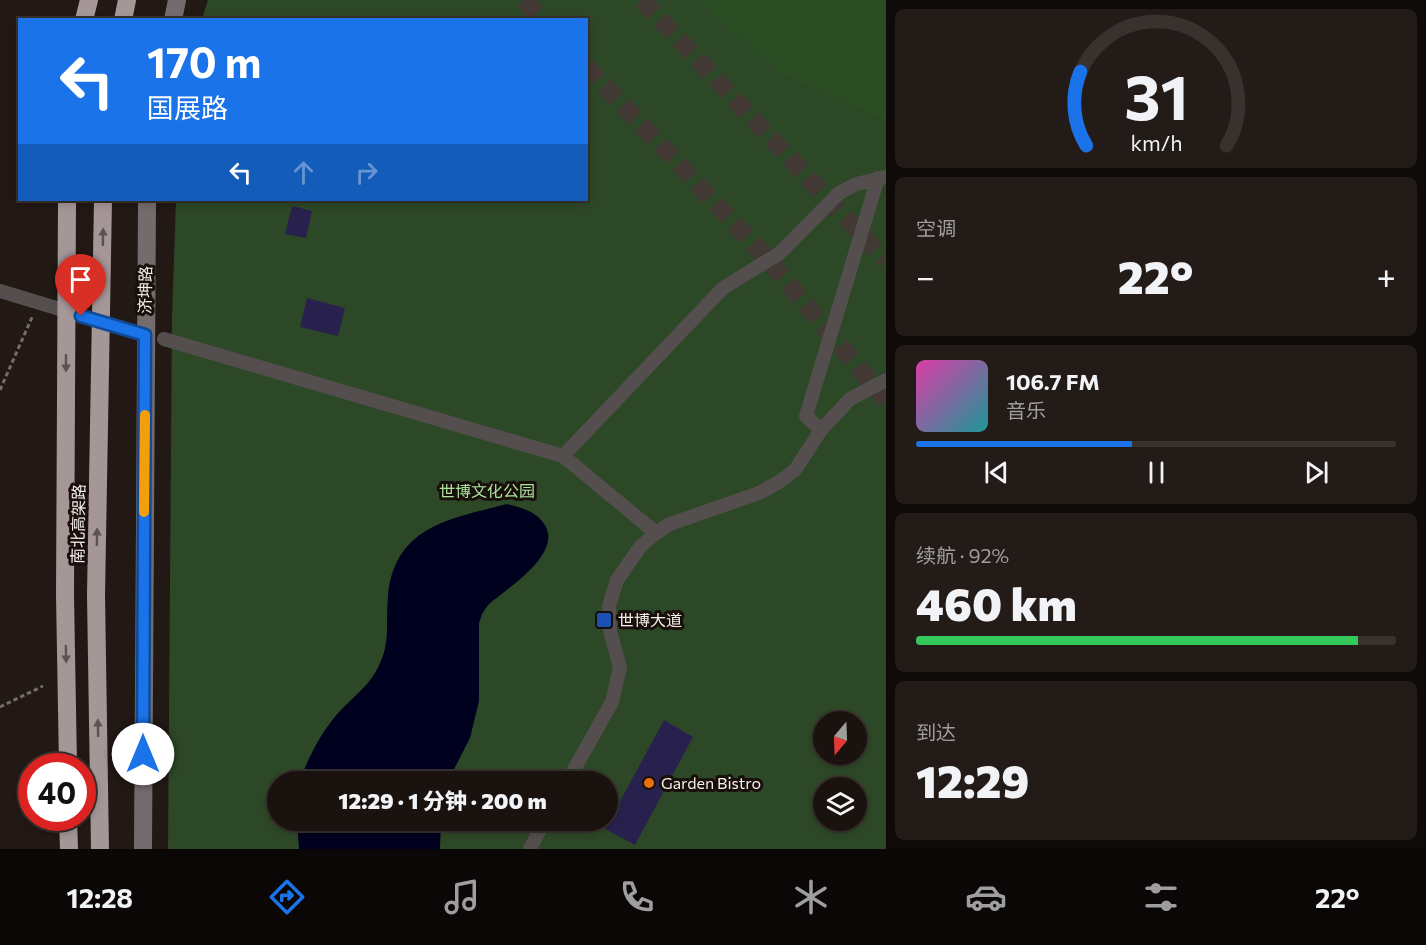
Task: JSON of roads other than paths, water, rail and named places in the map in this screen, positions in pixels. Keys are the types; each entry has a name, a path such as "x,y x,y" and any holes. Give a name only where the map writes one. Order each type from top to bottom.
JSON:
{"highway":[{"path":"84,18 89,0"},
{"path":"123,18 127,0"},
{"name":"南北高架路","path":"67,201 65,595 68,753"},
{"name":"南北高架路","path":"100,849 96,595 103,201"},
{"path":"68,831 69,849"}],"street":[{"path":"173,18 177,0"},
{"path":"821,430 806,416 882,178"},
{"path":"563,456 723,288 780,253 839,193 856,184 882,178"},
{"name":"济坤路","path":"143,849 147,201"},
{"path":"0,291 145,335"},
{"path":"165,339 563,456 656,533"},
{"path":"573,771 612,702 620,677 620,667 610,631 609,606 616,580 640,547 656,533 687,517 759,493 779,482 795,470 821,430 850,399 886,380"},
{"path":"530,849 539,831"}],"water":[{"path":"507,504 524,509 539,518 546,527 548,538 539,560 518,581 488,605 482,614 479,623 479,701 470,738 453,771 304,771 328,725 368,683 380,663 386,644 388,597 392,573 401,555 413,540 428,530 465,515"},
{"path":"298,831 441,831 440,849 299,849"}],"tunnel":[{"path":"524,0 540,18"},
{"path":"642,0 886,261"},
{"path":"588,68 765,256 886,400"}],"place":[{"name":"世博大道","path":"604,620"},
{"name":"Garden Bistro","path":"649,783"}],"park label":[{"name":"世博文化公园","path":"487,491"}]}
